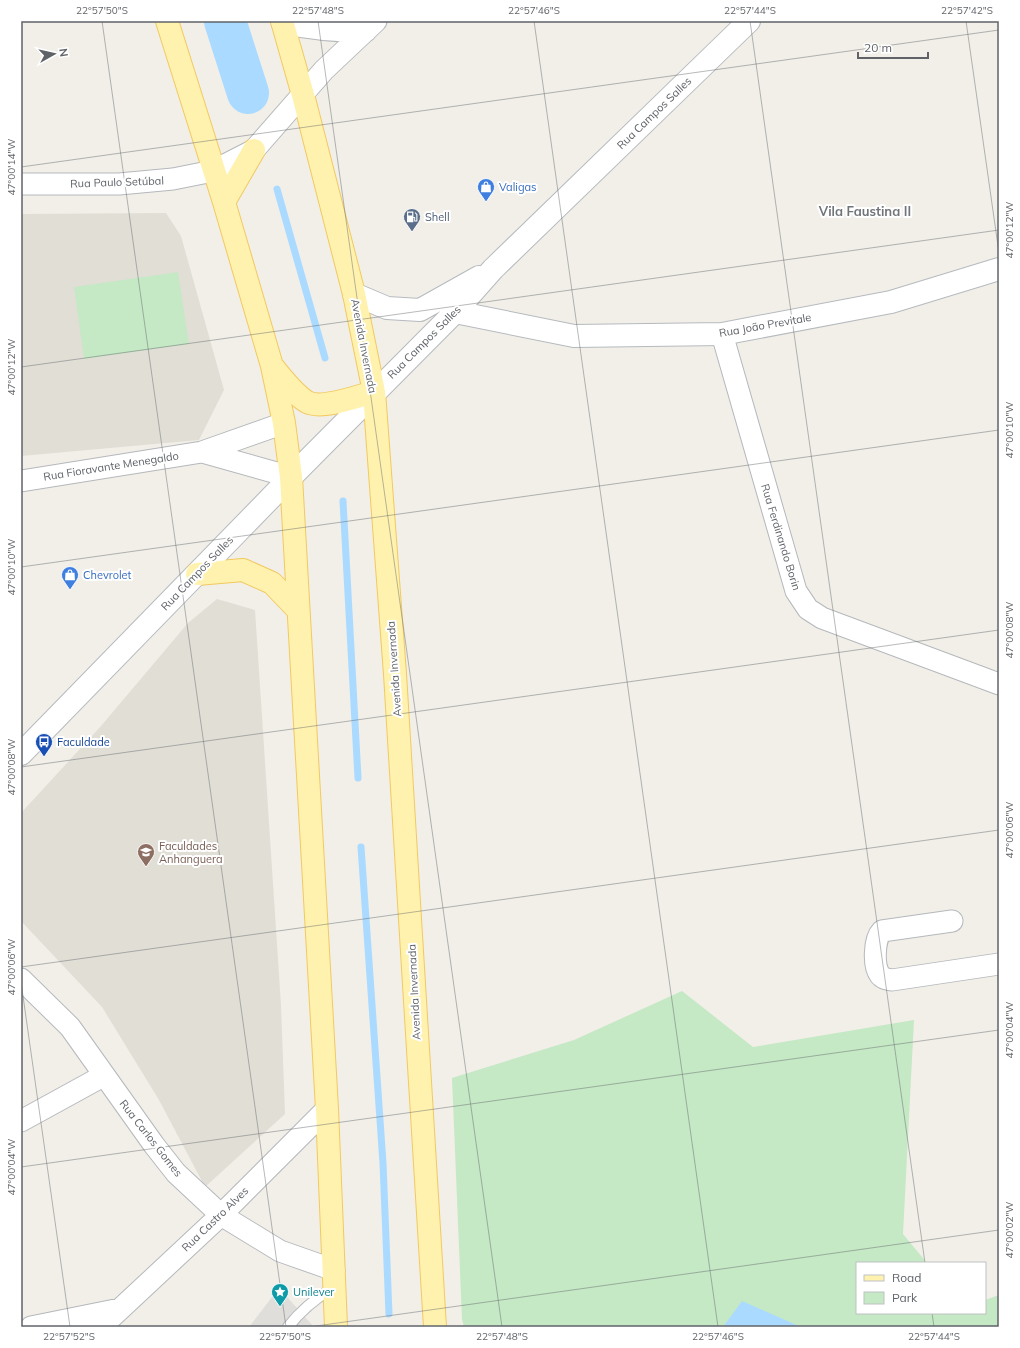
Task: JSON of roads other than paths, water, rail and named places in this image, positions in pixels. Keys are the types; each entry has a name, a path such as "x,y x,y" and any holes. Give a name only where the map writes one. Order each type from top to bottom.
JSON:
{"main road":[{"path":"167,21 224,202 272,366 284,423 290,477 298,610 327,1109 337,1325"},
{"name":"Rua Campos Salles","path":"21,754 290,477 455,312 494,269 749,21"},
{"name":"Avenida Invernada","path":"282,22 303,95 354,294 374,392 395,674 435,1327"},
{"path":"224,202 254,150"},
{"path":"354,294 387,308 420,310 494,269"},
{"name":"Rua João Previtale","path":"455,312 574,336 722,334 890,302 999,269"},
{"path":"272,366 296,394 309,403 324,405 374,392"},
{"path":"197,574 243,570 272,583 298,610"}],"street":[{"path":"282,22 316,30 341,32 371,26"},
{"path":"254,150 324,70 371,26"},
{"name":"Rua Paulo Setúbal","path":"21,184 120,184 172,180 213,171 254,150"},
{"name":"Rua Ferdinando Borin","path":"722,334 796,591 808,609 822,618 999,684"},
{"name":"Rua Fioravante Menegaldo","path":"21,481 202,452 284,423"},
{"name":"Rua Fioravante Menegaldo","path":"202,452 290,477"},
{"path":"952,921 882,931 878,935 876,942 877,969 880,975 885,979 892,980 999,964"},
{"name":"Rua Carlos Gomes","path":"21,979 70,1027 103,1076 176,1173 221,1215 280,1251 334,1278"},
{"path":"21,1120 103,1076"},
{"name":"Rua Castro Alves","path":"100,1327 221,1215 327,1109"},
{"path":"31,1327 120,1309"}],"lane":[{"path":"288,1327 334,1278"}],"water":[{"path":"742,1301 801,1327 723,1327"}],"waterway":[{"path":"225,21 248,93"},
{"path":"277,189 325,358"},
{"path":"343,501 358,778"},
{"path":"361,847 383,1163 389,1314"}],"place":[{"name":"Valigas","path":"486,202"},
{"name":"Shell","path":"412,232"},
{"name":"Chevrolet","path":"70,590"},
{"name":"Faculdade","path":"44,757"},
{"name":"Faculdades Anhanguera","path":"146,867"},
{"name":"Unilever","path":"280,1307"}],"district":[{"name":"Vila Faustina II","path":"865,211"}]}
